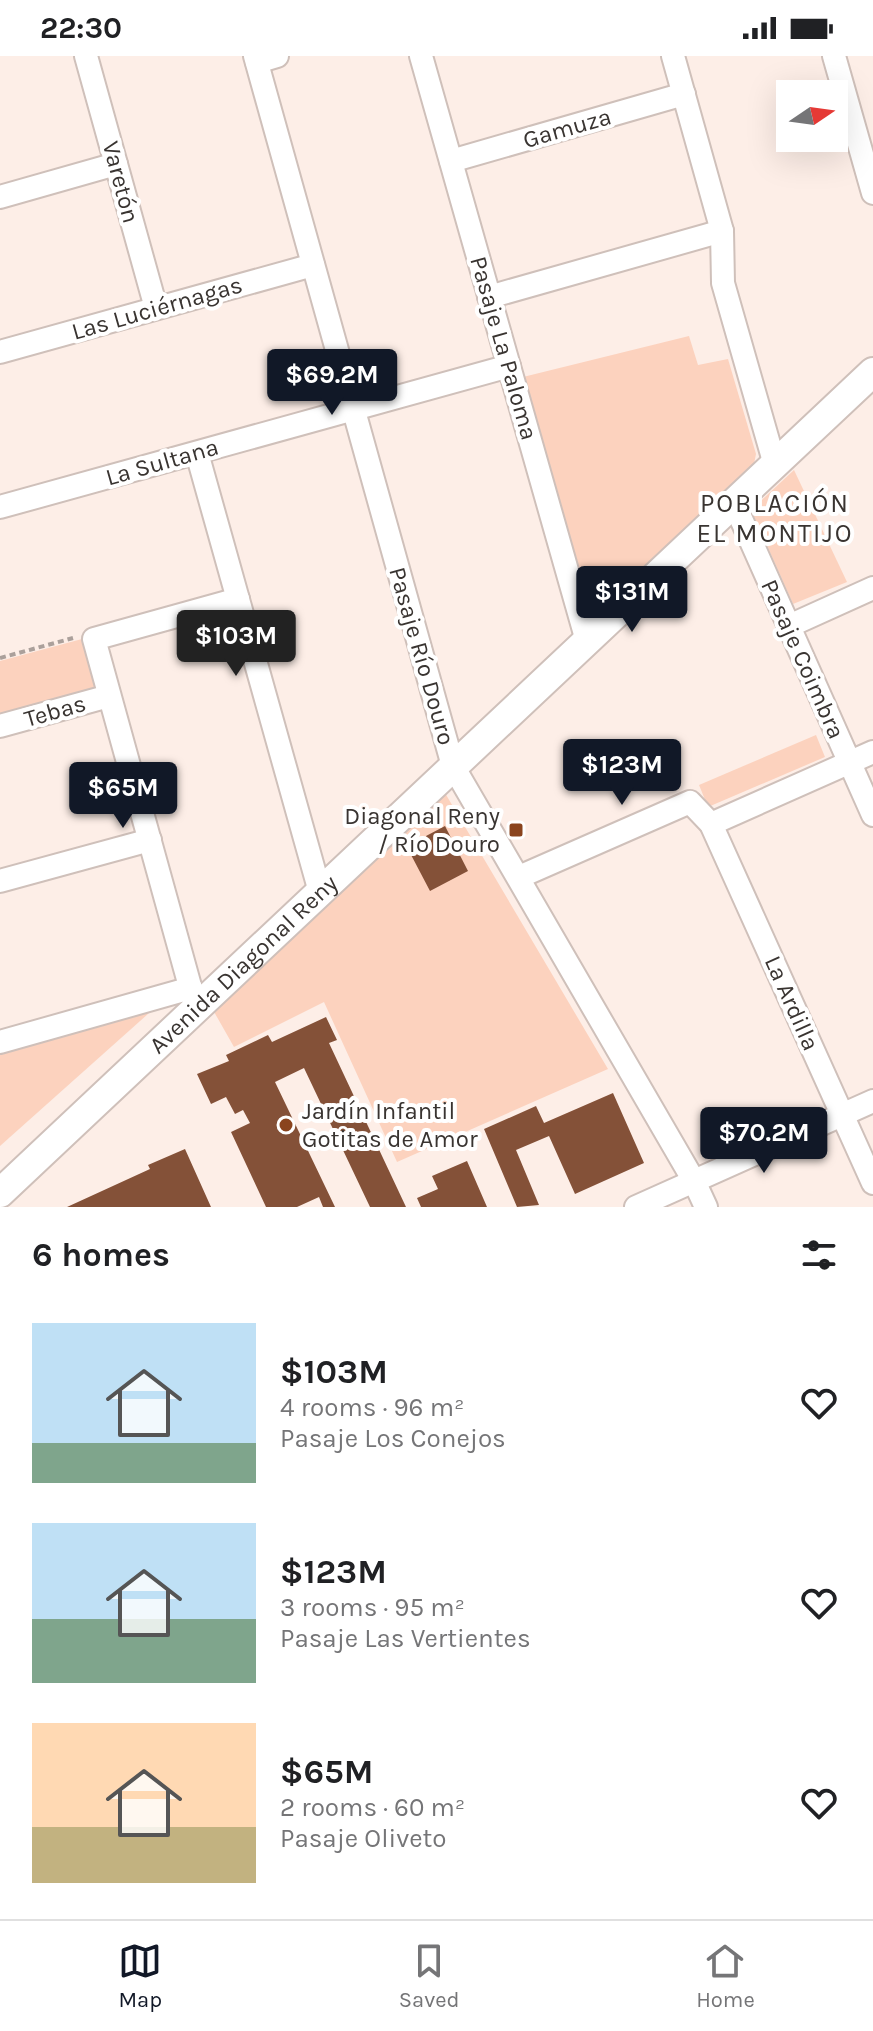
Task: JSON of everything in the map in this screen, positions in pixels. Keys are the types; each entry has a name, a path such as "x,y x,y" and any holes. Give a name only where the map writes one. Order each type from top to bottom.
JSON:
{"street":[{"name":"Varetón","path":"86,56 156,308"},
{"name":"Pasaje La Paloma","path":"421,56 587,641"},
{"path":"673,56 722,231 723,283 775,465"},
{"path":"834,56 873,193"},
{"name":"Pasaje Río Douro","path":"263,58 313,265 453,766 694,1181 706,1207"},
{"name":"Gamuza","path":"451,161 684,94"},
{"path":"0,197 116,164"},
{"path":"489,297 722,231"},
{"name":"Las Luciérnagas","path":"0,352 313,265"},
{"name":"La Sultana","path":"0,507 509,366"},
{"name":"Avenida Diagonal Reny","path":"0,1193 194,998 320,892 873,372"},
{"path":"197,453 320,892"},
{"name":"Pasaje Coimbra","path":"734,503 873,815"},
{"path":"789,626 873,588"},
{"path":"0,1042 194,998 94,639 238,599"},
{"name":"Tebas","path":"0,726 109,696"},
{"path":"519,877 690,802 711,824 873,752"},
{"name":"La Ardilla","path":"711,824 873,1183"},
{"path":"0,881 150,840"},
{"path":"636,1207 873,1101"}],"path":[{"path":"0,658 84,635 94,639"}],"shaded area":[{"path":"689,336 698,365 728,359 756,454 754,464 605,611 588,614 523,377"},
{"path":"794,470 847,582 793,604 751,510"},
{"path":"82,639 97,689 0,717 0,661"},
{"path":"816,735 825,757 708,807 699,785"},
{"path":"445,793 608,1069 397,1162 324,1002 234,1047 213,1010"},
{"path":"158,1005 0,1146 0,1048"}],"building":[{"path":"445,826 468,871 430,891 409,851 428,841 426,836"},
{"path":"326,1017 337,1040 329,1043 406,1207 370,1207 304,1068 275,1082 335,1207 323,1207 319,1197 297,1207 266,1207 231,1132 250,1123 243,1110 235,1114 226,1097 211,1104 197,1074 229,1061 226,1055 268,1035 272,1042"},
{"path":"613,1093 644,1163 575,1194 549,1136 516,1150 539,1205 517,1207 484,1129 536,1106 544,1123"},
{"path":"185,1149 211,1207 67,1207 150,1169 148,1165"},
{"path":"467,1161 487,1207 421,1207 417,1198 438,1189 432,1176"}],"place":[{"name":"Diagonal Reny / Río Douro","path":"516,830"},
{"name":"Jardín Infantil Gotitas de Amor","path":"286,1125"}],"district":[{"name":"POBLACIÓN EL MONTIJO","path":"775,518"}]}
